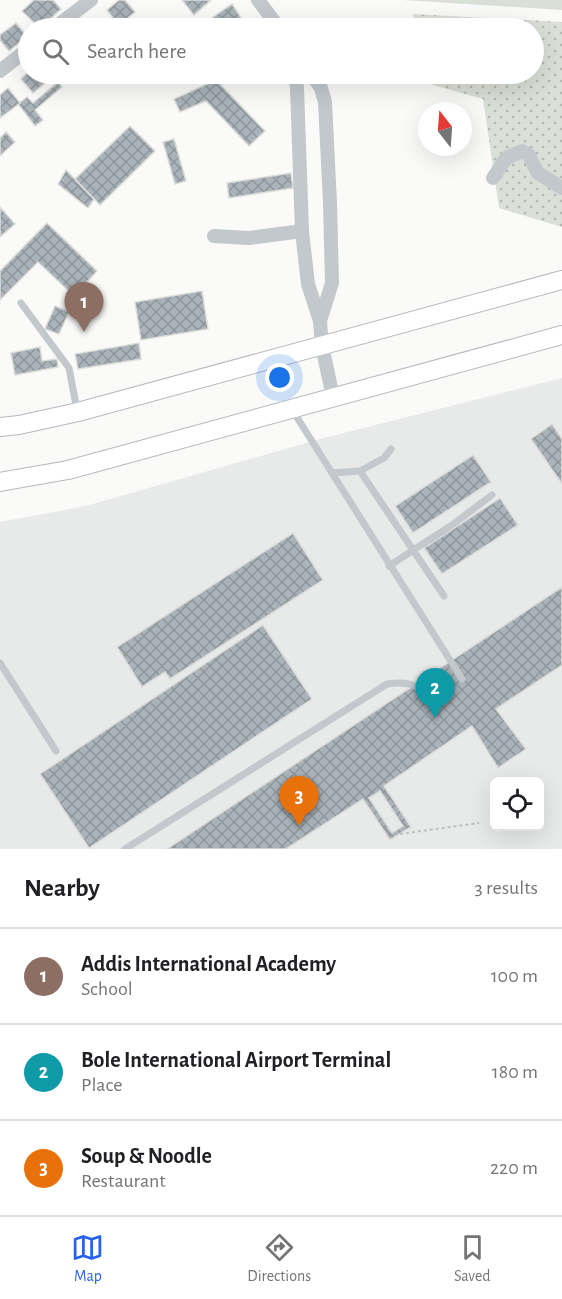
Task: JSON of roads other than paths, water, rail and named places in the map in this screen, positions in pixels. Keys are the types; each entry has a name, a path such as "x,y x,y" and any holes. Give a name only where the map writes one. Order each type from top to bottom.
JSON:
{"main road":[{"path":"0,427 78,412 562,280"},
{"path":"0,482 68,470 562,335"}],"street":[{"path":"67,18 91,0"},
{"path":"258,0 272,18"},
{"path":"0,71 18,57"},
{"path":"296,84 302,231 308,284 320,321 322,346 333,397"},
{"path":"318,84 325,102 332,283 320,321"},
{"path":"493,178 506,158 522,151 528,154 538,173 562,188"},
{"path":"214,236 249,238 302,231"}],"lane":[{"path":"21,303 69,368 78,412"},
{"path":"291,409 462,679"},
{"path":"332,473 360,471 384,458 391,448"},
{"path":"360,471 444,596"},
{"path":"389,566 492,495"},
{"path":"0,663 56,751"},
{"path":"125,849 387,684 400,682 419,686 435,704"}],"place":[{"name":"Addis International Academy","path":"84,332"},
{"name":"Bole International Airport Terminal","path":"435,718"},
{"name":"Soup & Noodle","path":"299,826"}]}
